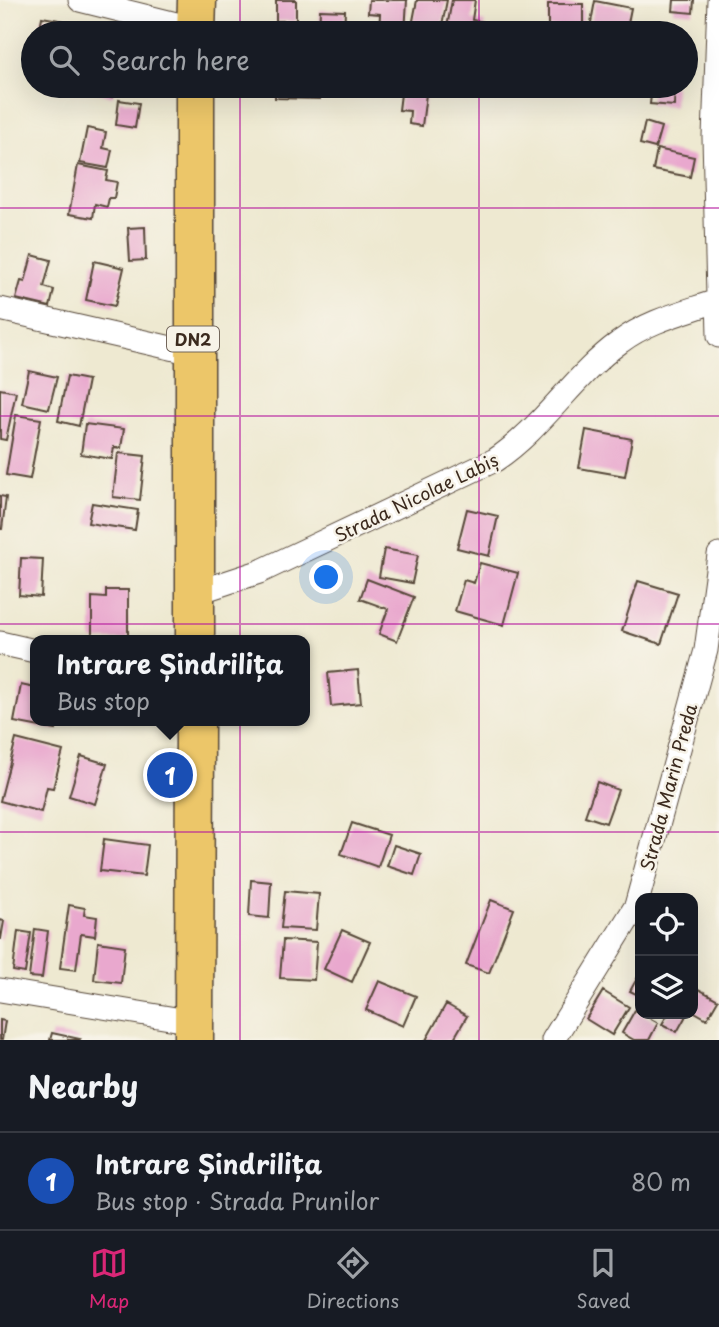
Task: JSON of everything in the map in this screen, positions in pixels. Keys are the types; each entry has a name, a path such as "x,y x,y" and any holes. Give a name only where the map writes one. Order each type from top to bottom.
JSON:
{"highway":[{"name":"DN2","path":"195,98 195,635"},
{"path":"194,1031 195,726"}],"street":[{"path":"80,0 196,21"},
{"path":"719,0 714,137 719,336"},
{"name":"Strada Nicolae Labiș","path":"195,593 259,572 495,460 517,446 619,343 647,326 718,300"},
{"path":"0,309 193,353"},
{"name":"Strada Marin Preda","path":"553,1040 636,906 706,650 719,555"},
{"path":"0,643 30,650"},
{"path":"0,990 194,1031"}],"building":[{"path":"276,0 296,0 296,21 276,21"},
{"path":"369,0 407,0 406,21 380,21 380,14 368,13"},
{"path":"417,0 447,0 443,21 413,21"},
{"path":"452,0 475,0 472,20 478,21 448,21"},
{"path":"674,0 694,0 693,13 673,11"},
{"path":"595,1 631,8 628,21 591,21"},
{"path":"548,4 583,4 583,21 548,21"},
{"path":"320,10 345,11 345,21 320,21"},
{"path":"42,17 65,21 41,21"},
{"path":"400,98 426,98 422,126 409,124 410,111 399,110"},
{"path":"651,98 674,98 674,106 650,104"},
{"path":"119,100 139,103 135,128 116,125"},
{"path":"645,122 661,127 655,148 640,144"},
{"path":"87,128 106,132 103,148 112,150 108,168 80,163"},
{"path":"657,149 694,157 690,177 653,170"},
{"path":"78,165 108,171 106,180 117,182 114,198 109,198 107,207 95,204 93,218 69,214"},
{"path":"145,227 146,260 130,261 128,228"},
{"path":"32,255 51,260 44,287 54,290 50,307 16,299 21,281 25,282"},
{"path":"94,261 124,268 115,306 86,300"},
{"path":"29,371 57,377 49,409 22,403"},
{"path":"67,376 88,380 79,426 58,421"},
{"path":"0,389 16,392 6,440 0,439"},
{"path":"16,415 41,419 30,479 6,475"},
{"path":"85,424 124,429 121,448 114,447 112,459 81,454"},
{"path":"586,430 632,439 625,476 579,468"},
{"path":"118,453 145,456 140,500 113,497"},
{"path":"0,496 6,497 2,529 0,529"},
{"path":"92,503 138,510 135,530 88,523"},
{"path":"467,509 498,516 489,556 457,548"},
{"path":"384,549 418,555 412,583 379,577"},
{"path":"21,558 43,559 41,597 19,595"},
{"path":"480,563 518,573 504,625 455,611 464,580 474,583"},
{"path":"367,579 414,597 397,641 379,634 388,609 360,599"},
{"path":"638,581 678,593 661,644 622,631"},
{"path":"106,590 128,590 128,635 92,635 92,597 106,598"},
{"path":"358,670 361,703 331,706 328,673"},
{"path":"21,685 30,687 30,725 14,722"},
{"path":"35,726 57,726 56,730"},
{"path":"16,739 63,751 53,788 47,787 41,812 0,801"},
{"path":"81,756 107,764 95,804 69,796"},
{"path":"597,782 618,790 606,823 585,816"},
{"path":"352,823 389,835 378,867 341,854"},
{"path":"104,839 148,845 144,876 100,871"},
{"path":"394,845 421,854 414,875 387,866"},
{"path":"251,880 271,882 269,918 249,916"},
{"path":"285,891 319,894 316,930 281,928"},
{"path":"491,900 514,909 489,973 466,965"},
{"path":"69,905 85,908 84,915 97,917 95,936 81,934 76,970 60,968"},
{"path":"0,920 4,921 1,939 0,939"},
{"path":"35,929 48,931 42,978 29,977"},
{"path":"342,930 370,942 352,982 324,969"},
{"path":"18,931 31,933 25,973 13,971"},
{"path":"283,940 317,942 314,980 280,978"},
{"path":"98,942 125,946 121,983 94,980"},
{"path":"379,981 416,996 403,1026 366,1010"},
{"path":"698,989 718,1000 707,1019 698,1014"},
{"path":"603,991 629,1007 612,1035 586,1019"},
{"path":"446,1004 467,1016 453,1040 426,1040"},
{"path":"635,1010 635,1019 651,1019 658,1023 649,1040 634,1040 622,1033"},
{"path":"665,1019 684,1019 677,1032 662,1024"},
{"path":"0,1020 5,1021 2,1040 0,1040"},
{"path":"52,1033 80,1039 50,1040"}],"place":[{"name":"Intrare Șindrilița","path":"170,775"}]}
